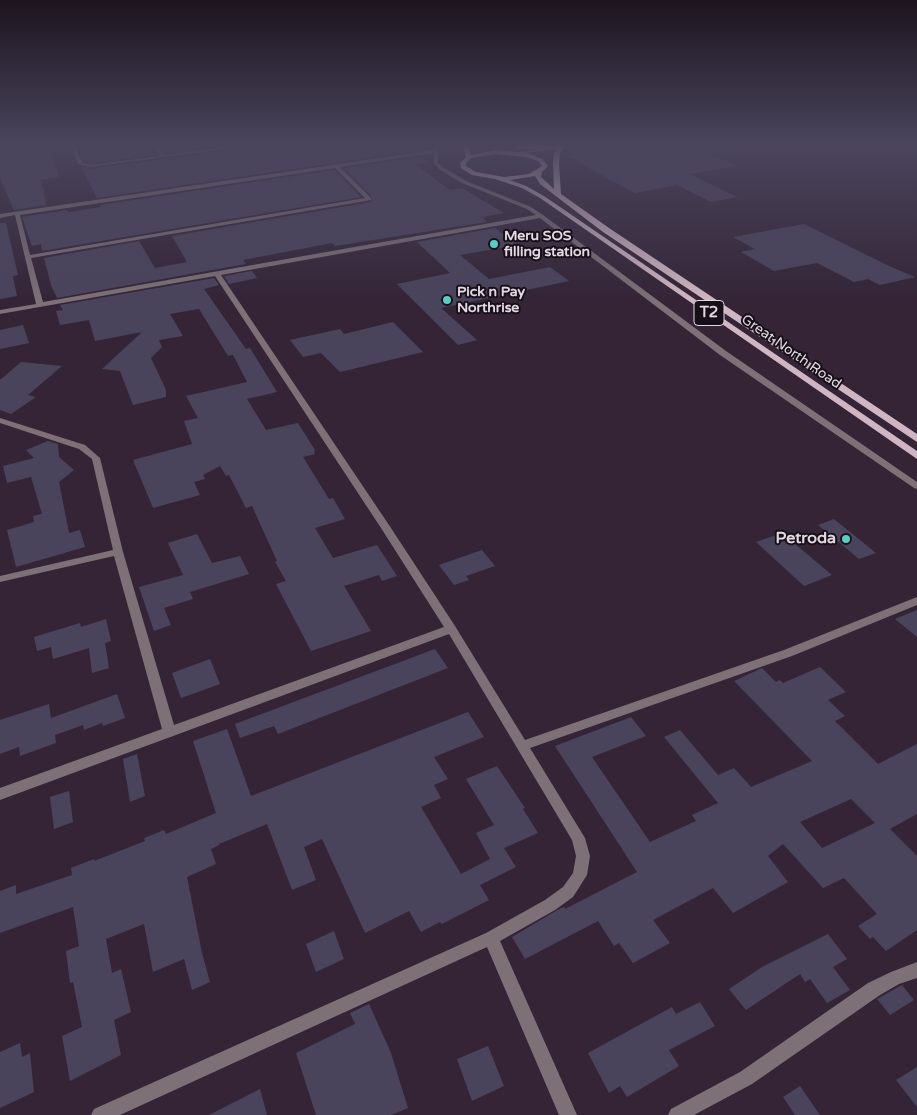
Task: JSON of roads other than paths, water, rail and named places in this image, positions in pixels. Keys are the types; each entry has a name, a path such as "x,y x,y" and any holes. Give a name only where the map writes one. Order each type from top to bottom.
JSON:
{"main road":[{"name":"Great North Road","path":"542,197 917,456"},
{"name":"Great North Road","path":"562,197 606,230 917,439"}],"street":[{"path":"0,216 132,197"},
{"path":"28,257 369,199 367,197"},
{"path":"504,197 541,216 723,353 917,486"},
{"path":"16,214 40,305"},
{"path":"0,312 218,275 541,216"},
{"path":"100,1115 491,938 550,905 568,892 580,874 583,856 578,838 451,629 218,275"},
{"path":"0,420 82,447 96,458 118,552 169,731"},
{"path":"904,476 917,472"},
{"path":"0,579 118,552"},
{"path":"522,746 788,653 917,601"},
{"path":"0,794 451,629"},
{"path":"491,938 568,1115"},
{"path":"677,1115 746,1078 874,989 896,976 917,970"}],"place":[{"name":"Meru SOS filling station","path":"494,244"},
{"name":"Pick n Pay Northrise","path":"447,300"},
{"name":"Petroda","path":"846,539"}]}
